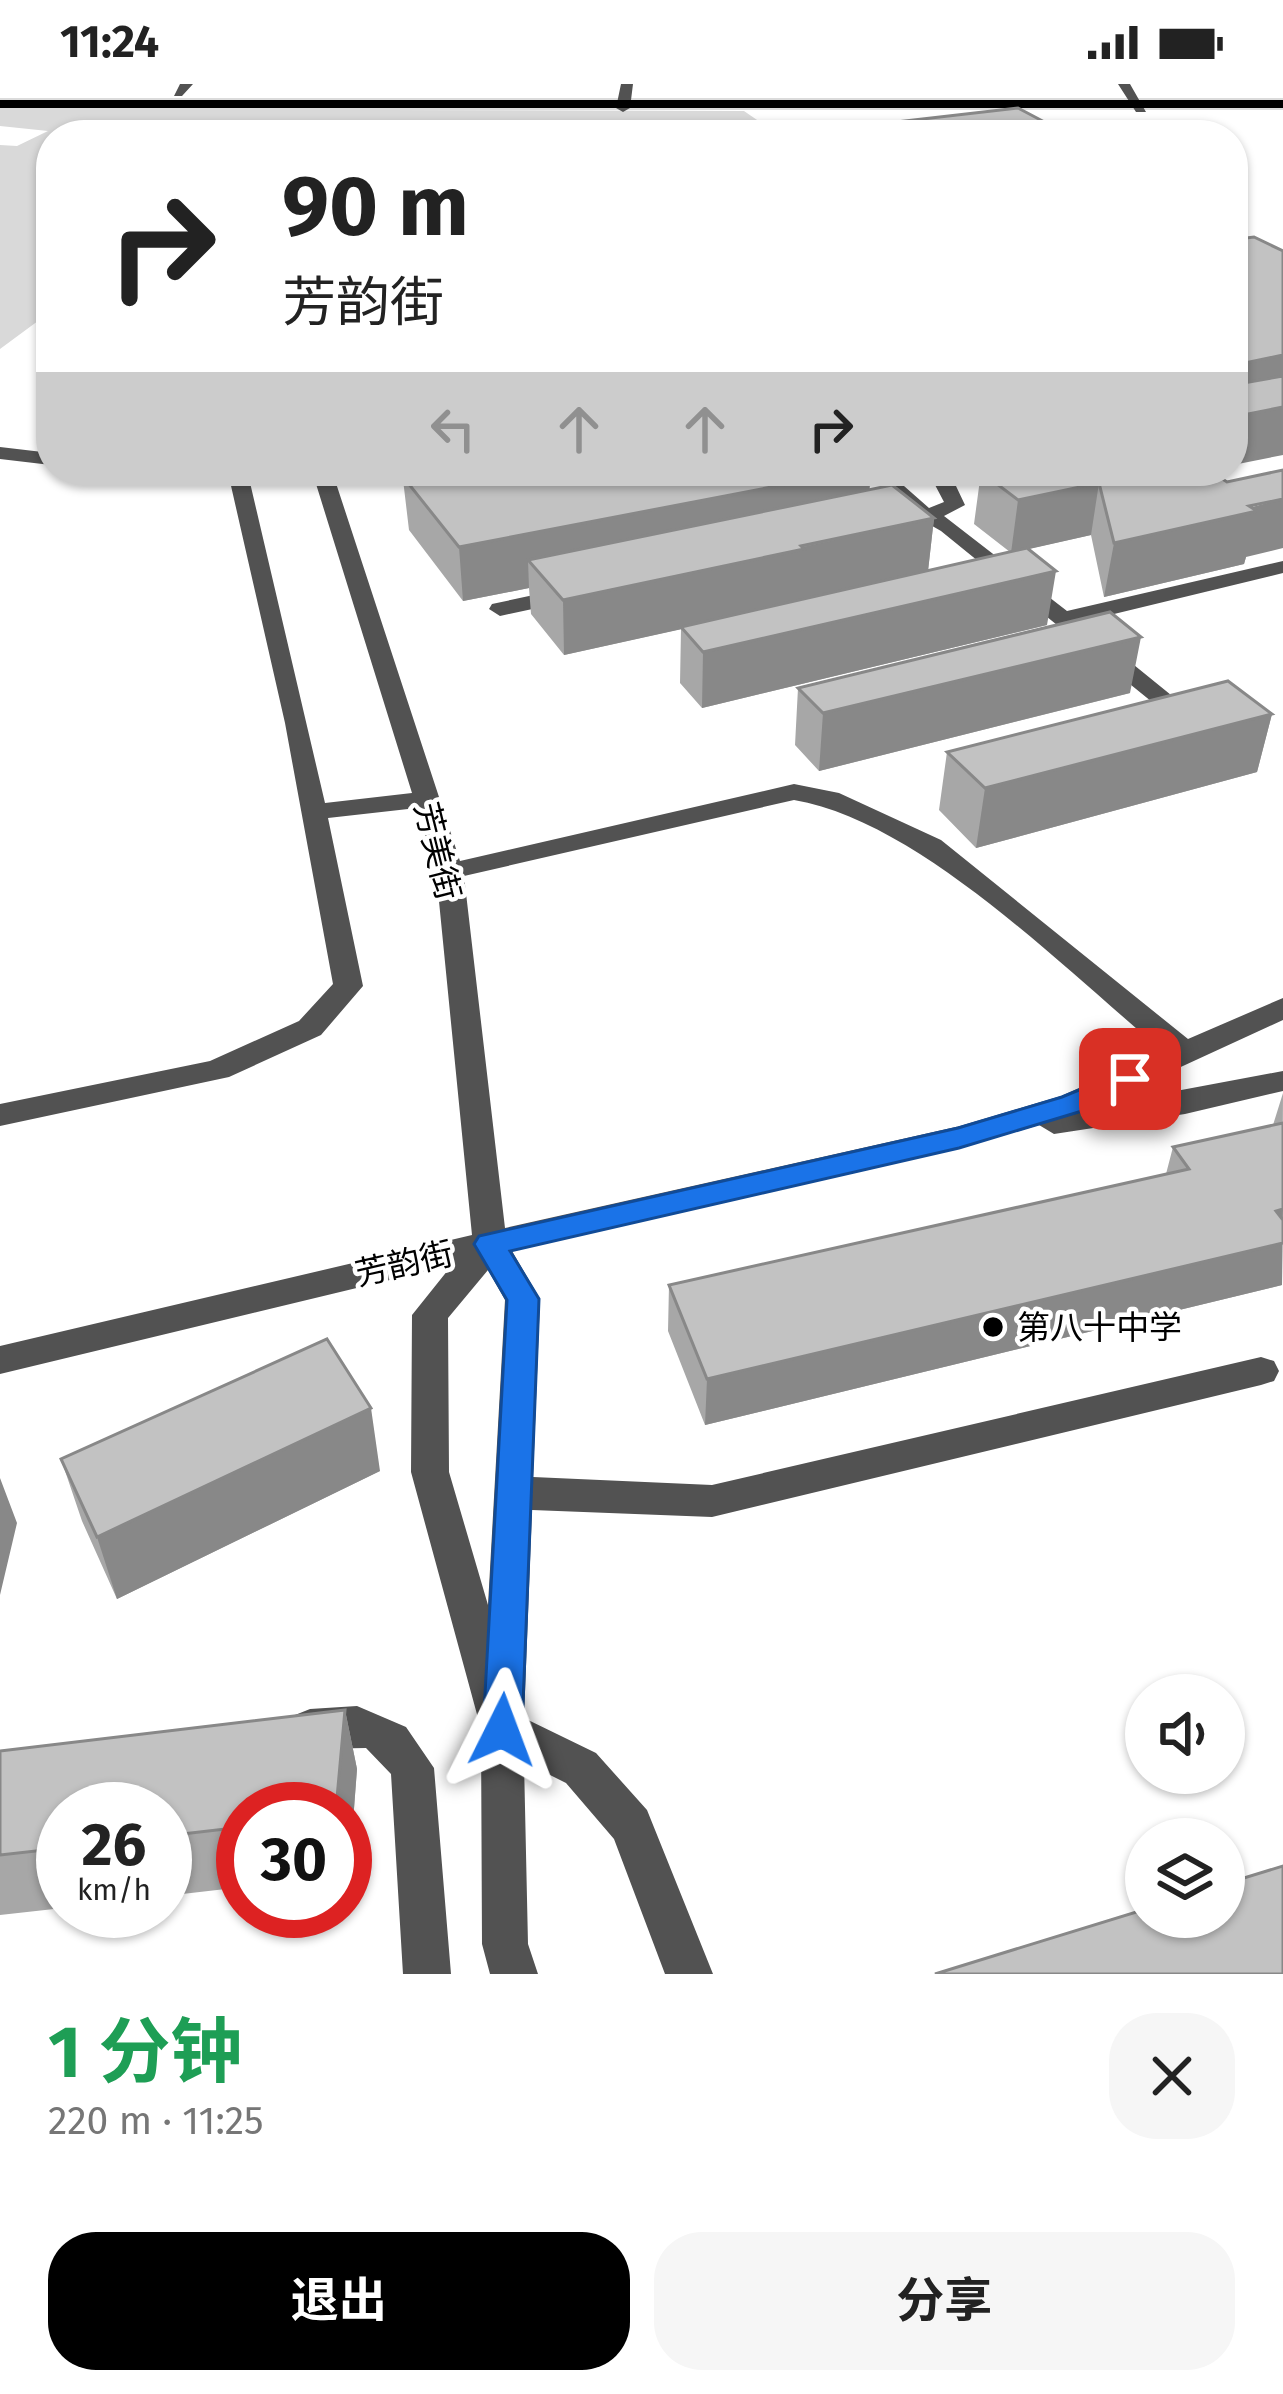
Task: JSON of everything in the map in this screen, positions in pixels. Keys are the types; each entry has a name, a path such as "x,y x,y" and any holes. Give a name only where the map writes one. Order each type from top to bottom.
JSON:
{"main road":[{"path":"6,105 1283,107"}],"street":[{"path":"623,106 627,84"},
{"path":"1124,84 1139,106"},
{"path":"0,443 36,445"},
{"path":"0,453 36,457"},
{"path":"0,1115 218,1070 310,1028 348,986 286,678 241,486"},
{"name":"芳美街","path":"327,486 450,872 490,1244"},
{"path":"893,486 1175,709 1132,720"},
{"path":"885,526 931,517 955,505 946,486"},
{"path":"1063,619 1283,567"},
{"path":"500,608 591,589"},
{"path":"450,872 794,792 830,799 932,846 1186,1054"},
{"path":"314,812 426,799"},
{"name":"芳韵街","path":"0,1360 959,1138 1072,1104 1283,1008"},
{"path":"959,1138 1185,1103 1283,1081"},
{"path":"514,1974 505,1944 502,1730 523,1299 490,1244 430,1315 430,1472 502,1730 580,1768 631,1825 688,1974"},
{"path":"516,1493 712,1501 1261,1371"},
{"path":"270,1734 371,1727 395,1741 412,1768 417,1800 427,1974"}],"shaded area":[{"path":"0,109 744,111 757,120 36,120 36,130 0,126"},
{"path":"36,137 36,322 0,349 0,145 17,146"}],"building":[{"path":"1018,108 1041,120 914,120"},
{"path":"1248,238 1283,251 1283,355 1248,362"},
{"path":"1283,376 1283,407 1248,414 1248,382"},
{"path":"1283,470 1283,499 1249,506 1257,511 1114,543 1100,486 1248,486 1248,478"},
{"path":"410,486 777,486 459,547"},
{"path":"887,486 934,518 563,600 528,560"},
{"path":"1000,486 1085,486 1018,500"},
{"path":"1027,548 1056,571 703,652 681,627"},
{"path":"1110,612 1141,637 823,713 798,688"},
{"path":"1228,681 1272,714 985,788 947,752"},
{"path":"1283,1123 1283,1209 1276,1211 1283,1220 1283,1243 707,1379 669,1285 1189,1169 1173,1147"},
{"path":"327,1339 371,1408 97,1537 61,1459"},
{"path":"345,1710 338,1782 216,1782 216,1830 192,1833 192,1782 36,1782 36,1851 0,1855 0,1751"},
{"path":"1283,1866 1283,1974 935,1974 1125,1915 1125,1938 1245,1938 1245,1878"}],"place":[{"name":"第八十中学","path":"993,1327"}],"route":[{"path":"502,1730 523,1299 490,1244 959,1138 1072,1104 1130,1079"}]}
